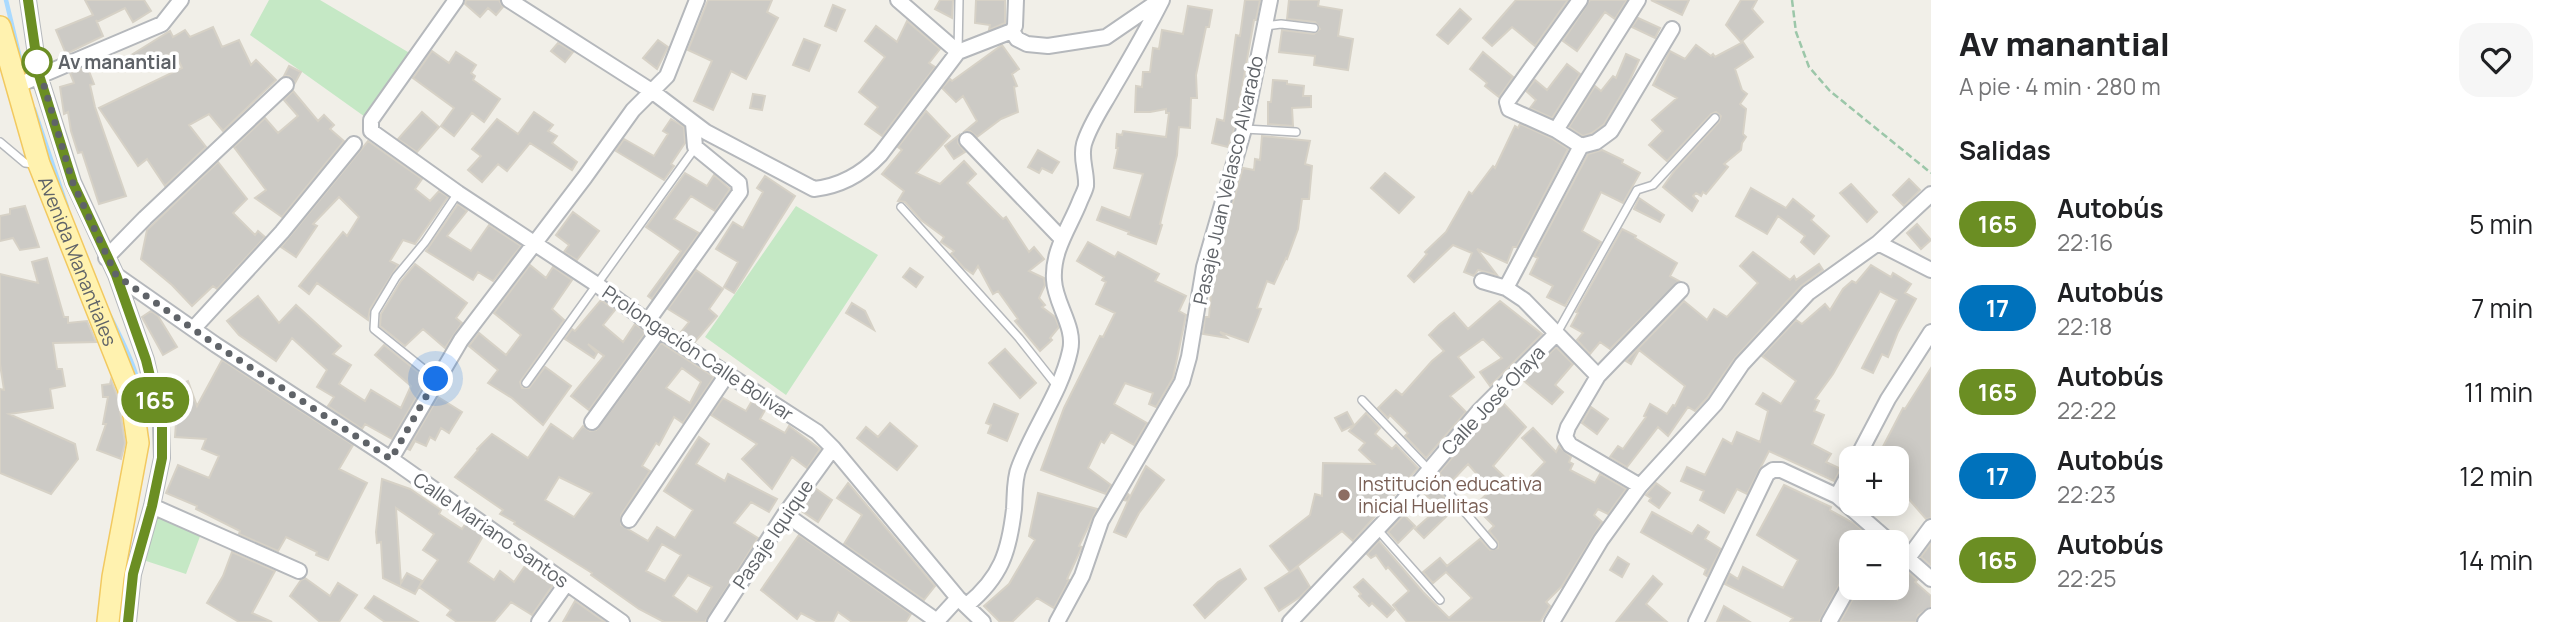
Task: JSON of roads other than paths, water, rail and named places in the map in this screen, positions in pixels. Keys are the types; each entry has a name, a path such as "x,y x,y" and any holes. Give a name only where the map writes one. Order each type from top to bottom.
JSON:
{"main road":[{"name":"Avenida Manantiales","path":"0,27 39,164 131,396 135,418 138,443 113,577 108,622"}],"street":[{"name":"Avenida Manantiales","path":"28,0 39,75 73,183 116,275 146,360 162,425 162,458 133,574 128,622"},
{"path":"16,86 162,24 181,0"},
{"name":"Prolongación Calle Bolivar","path":"456,0 371,120 371,131 726,376 817,432 962,602 983,622"},
{"path":"509,0 653,92 692,123 814,189 830,187 867,168 880,155 958,52 1012,31 1015,26 1016,0"},
{"path":"391,459 461,340 633,110 667,76 697,0"},
{"path":"898,0 958,52"},
{"path":"1012,31 1027,44 1048,46 1106,37 1161,0"},
{"path":"785,514 936,621 990,585 998,572 1009,538 1018,470 1058,387 1071,350 1072,335 1058,300 1054,279 1062,238 1086,186 1082,155 1089,131 1161,0"},
{"name":"Pasaje Juan Velasco Alvarado","path":"1057,622 1078,584 1101,521 1179,390 1189,357 1204,267 1244,129 1270,0"},
{"path":"1580,0 1507,102 1509,109 1556,130 1581,146"},
{"path":"1556,130 1638,0"},
{"path":"1506,288 1581,146 1596,142 1611,131 1672,29"},
{"path":"106,258 286,85"},
{"path":"592,422 740,192 739,183 695,147 692,123"},
{"path":"967,141 1062,238"},
{"path":"194,328 282,232 354,144"},
{"path":"1552,622 1601,540 1640,486 1715,404 1742,364 1808,293 1878,243 1931,194"},
{"path":"1878,243 1931,270"},
{"name":"Calle Mariano Santos","path":"116,275 216,345 391,459 622,622"},
{"path":"1482,281 1506,288 1524,300 1598,376"},
{"path":"1640,486 1570,445 1565,437 1568,427 1598,376 1681,290"},
{"path":"1864,446 1900,379 1931,332"},
{"name":"Calle José Olaya","path":"1290,622 1377,529 1479,411 1556,334"},
{"path":"629,520 726,376"},
{"name":"Pasaje Iquique","path":"715,622 785,514 833,448"},
{"path":"1696,622 1767,474 1773,470 1781,470 1837,496 1869,530"},
{"path":"1837,496 1839,492"},
{"path":"152,506 299,571"},
{"path":"1909,547 1931,527"},
{"path":"1909,560 1931,579"},
{"path":"539,622 566,584"},
{"path":"1829,622 1841,600"},
{"path":"1926,622 1931,616"}],"lane":[{"path":"958,52 959,0"},
{"path":"1264,26 1281,24 1314,28"},
{"path":"1556,334 1637,190 1653,186 1715,118"},
{"path":"1244,129 1296,132"},
{"path":"0,142 25,163 39,164"},
{"path":"526,383 695,147"},
{"path":"436,379 374,329 375,312 396,277 425,242 458,193"},
{"path":"901,207 1019,338 1058,387"},
{"path":"1362,400 1429,470 1493,545"},
{"path":"1377,529 1440,600"}],"waterway":[{"path":"6,0 23,71"},
{"path":"34,109 67,207"},
{"path":"110,316 135,371 146,430"}],"place":[{"name":"Av manantial","path":"37,62"},
{"name":"Institución educativa inicial Huellitas","path":"1344,495"}]}
